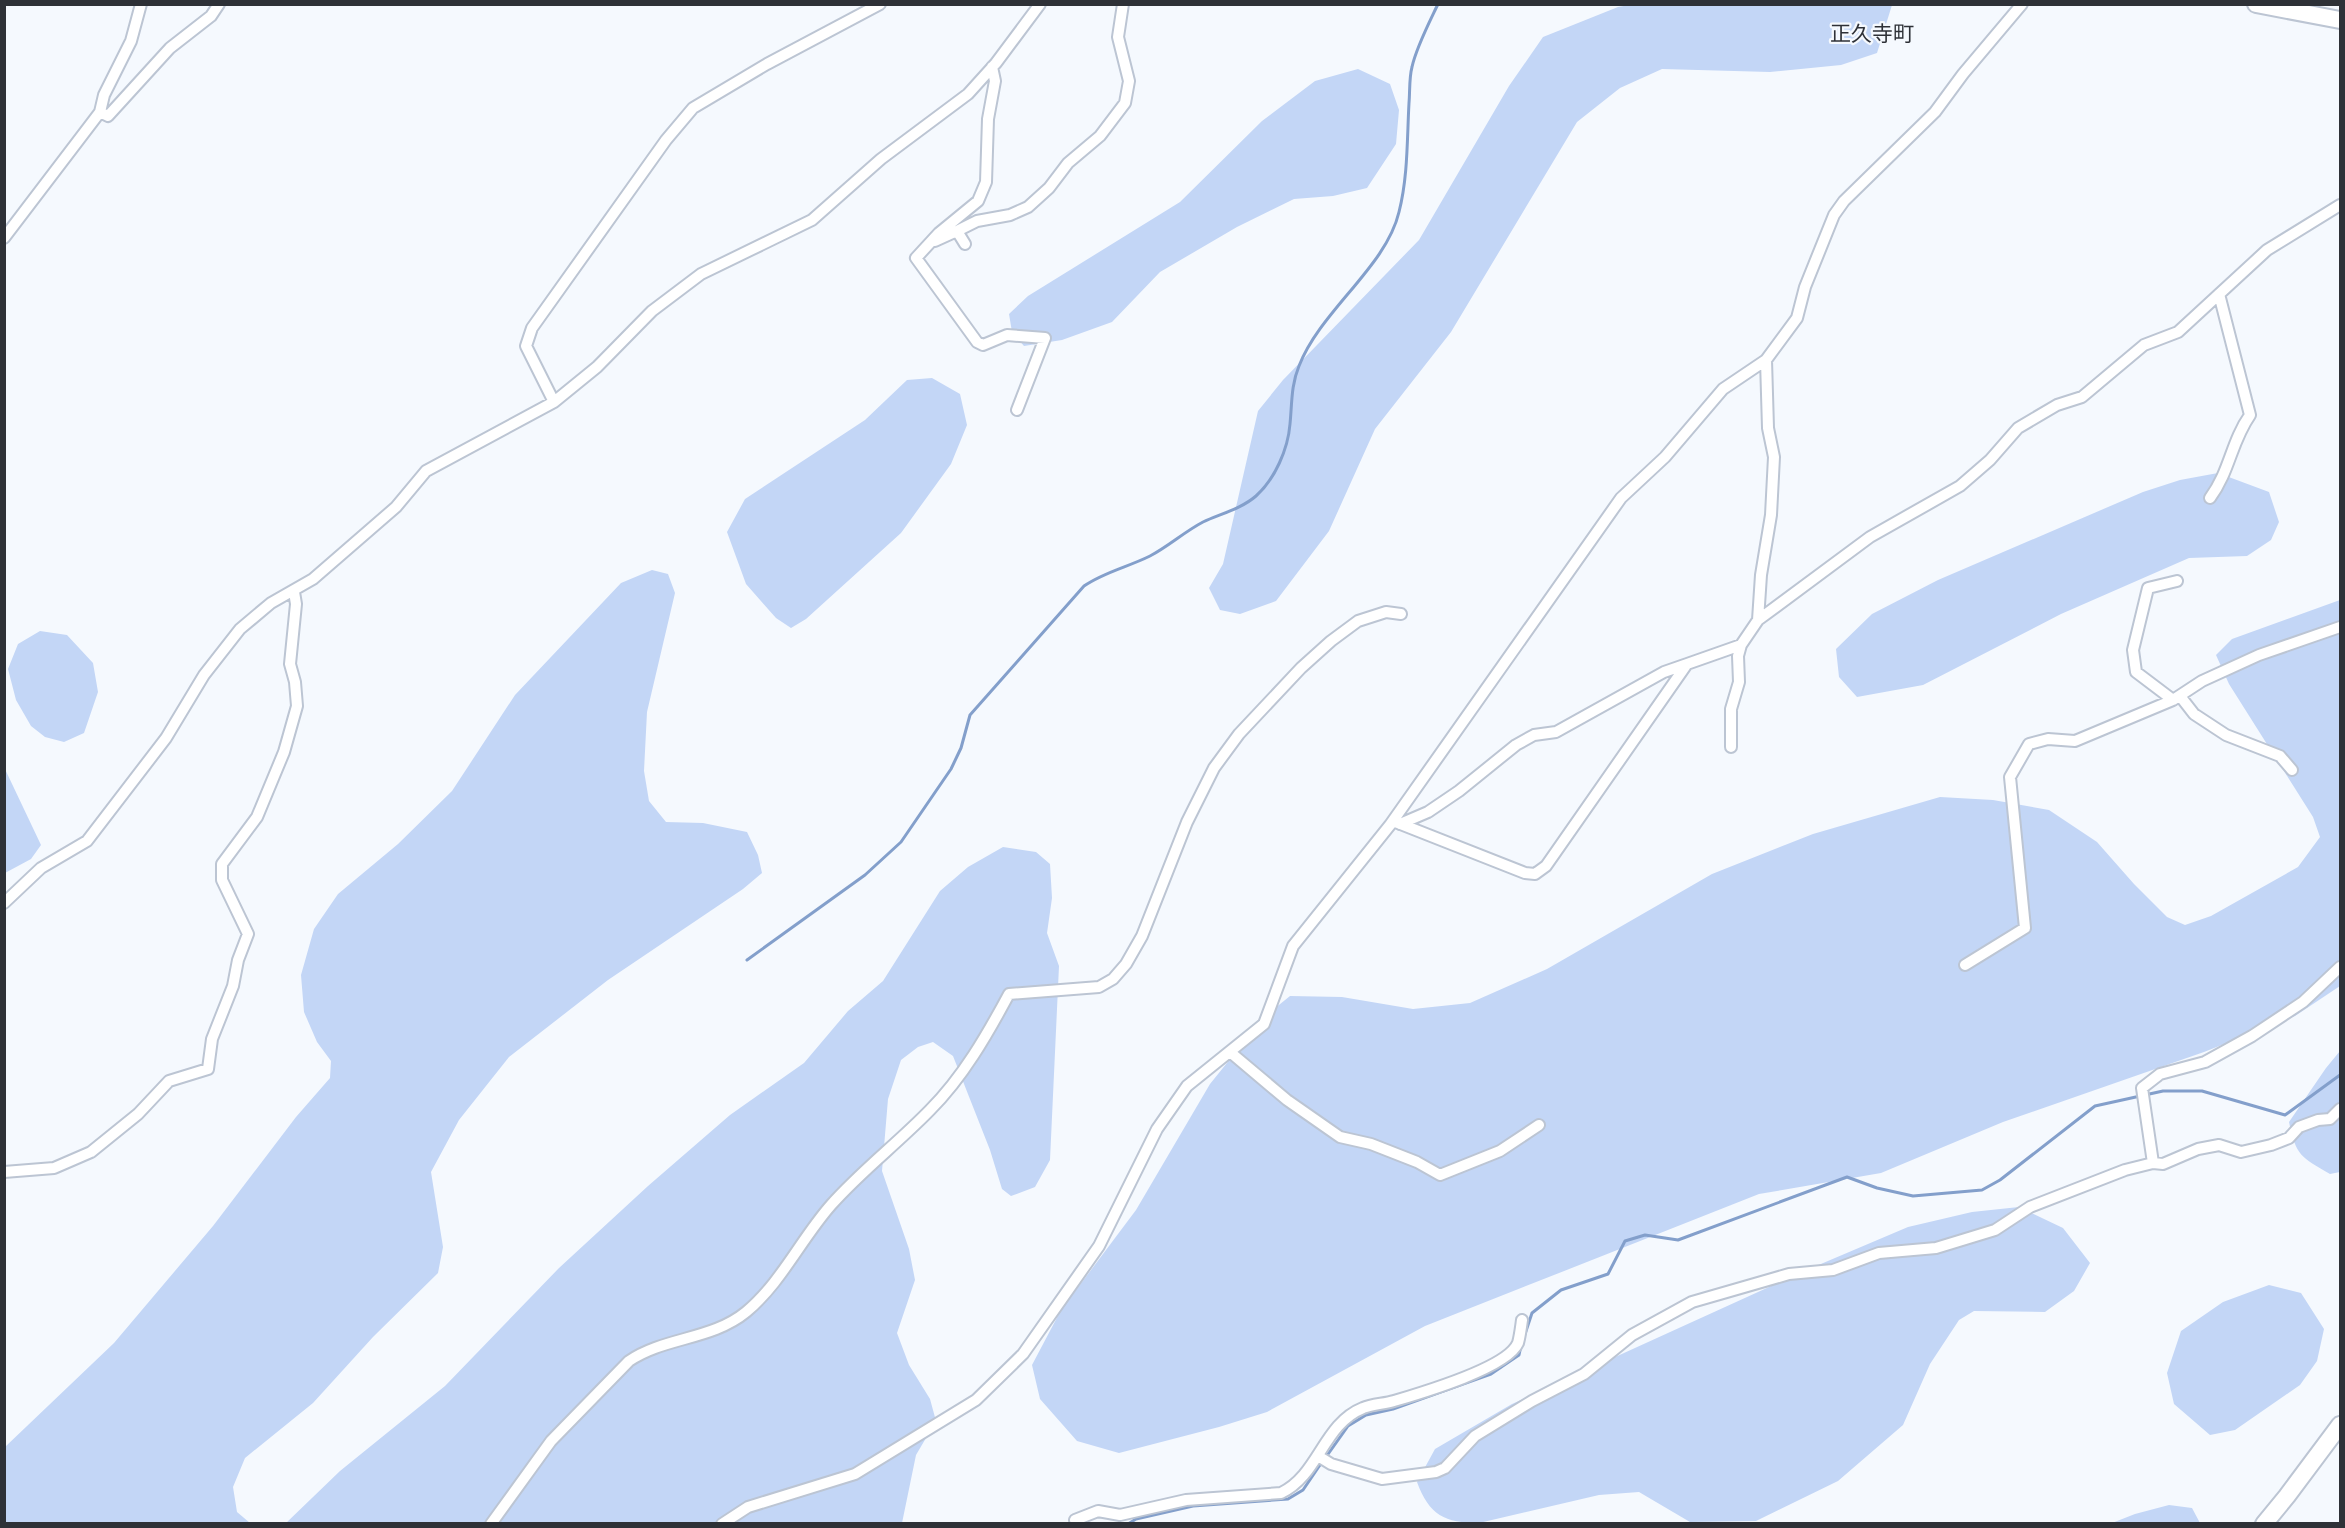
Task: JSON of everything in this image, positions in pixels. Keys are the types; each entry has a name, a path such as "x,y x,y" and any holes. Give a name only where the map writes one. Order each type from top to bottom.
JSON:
{"main road":[{"path":"2256,4 2340,20"},
{"path":"2264,1524 2287,1497 2340,1425"}],"street":[{"path":"4,238 100,112 104,95 131,41 141,4"},
{"path":"100,112 108,116 170,48 211,16 219,4"},
{"path":"554,402 526,346 532,328 666,140 693,108 767,64 880,4"},
{"path":"4,903 41,868 87,841 166,738 204,675 240,629 271,603 314,579 396,507 426,471 554,402 597,367 652,311 701,274 812,220 881,159 968,94 992,67 1040,4"},
{"path":"929,244 977,221 1010,215 1028,207 1049,188 1068,163 1100,136 1125,103 1129,81 1118,37 1123,4"},
{"path":"722,1524 748,1508 855,1474 976,1400 1023,1354 1099,1246 1157,1129 1187,1086 1264,1024 1293,946 1396,822 1621,498 1665,457 1723,389 1766,360 1797,318 1813,267 1834,215 1844,201 1935,112 1963,74 2022,4"},
{"path":"992,67 995,81 988,118 986,182 978,201 939,233 916,258 977,342 983,345 1007,335 1045,338 1017,410"},
{"path":"1731,747 1731,709 1739,682 1738,656 1741,645 1758,620 1870,537 1960,486 1990,460 2018,428 2057,405 2082,397 2144,345 2178,332 2267,250 2340,205"},
{"path":"957,231 965,244"},
{"path":"2210,498 2221,483 2240,429 2250,415 2218,294"},
{"path":"1758,620 1761,576 1771,515 1774,457 1768,428 1766,360"},
{"path":"2177,581 2148,588 2133,650 2136,672 2226,735 2280,756 2292,770"},
{"path":"4,1172 54,1168 91,1152 138,1114 169,1081 208,1069 212,1039 233,986 238,960 248,934 222,880 222,864 257,817 284,752 297,706 295,682 290,664 296,604 294,592"},
{"path":"491,1524 551,1442 629,1361 642,1352 684,1341 725,1326 746,1312 768,1288 830,1205 931,1109 957,1078 987,1036 1009,994 1099,987 1113,979 1126,964 1142,936 1179,839 1214,768 1239,734 1301,668 1331,641 1358,621 1386,612 1401,614"},
{"path":"1965,965 2025,928 2010,777 2029,744 2048,739 2075,741 2176,698 2202,681 2259,655 2340,627"},
{"path":"1396,822 1428,812 1459,791 1516,745 1534,735 1556,732 1664,672 1741,645"},
{"path":"1396,822 1525,873 1535,874 1546,866 1687,664"},
{"path":"2153,1163 2142,1089 2160,1074 2205,1062 2252,1036 2303,1002 2340,967"},
{"path":"1230,1052 1287,1100 1340,1137 1371,1144 1417,1162 1440,1175 1500,1151 1539,1125"},
{"path":"1318,1456 1330,1463 1382,1479 1436,1472 1445,1468 1474,1436 1532,1401 1584,1374 1632,1335 1692,1302 1789,1274 1833,1270 1879,1253 1936,1248 1995,1230 2030,1207 2116,1174 2153,1163 2163,1164 2198,1149 2219,1145 2241,1152 2271,1145 2289,1138 2299,1127 2318,1120 2330,1119 2340,1109"},
{"path":"1075,1520 1098,1511 1120,1515 1186,1500 1281,1492 1294,1487 1305,1475 1341,1421 1363,1408 1395,1401 1489,1368 1510,1353 1518,1343 1522,1320"}],"shaded area":[{"path":"1635,4 1738,4 1747,6 1892,5 1877,53 1841,65 1770,72 1662,69 1620,88 1577,122 1451,332 1375,429 1329,531 1276,601 1240,614 1220,610 1209,588 1223,564 1258,411 1283,380 1419,240 1509,86 1543,37 1618,7"},
{"path":"1358,69 1390,84 1399,110 1396,144 1367,188 1333,196 1294,199 1237,227 1160,272 1112,322 1062,340 1024,346 1012,332 1009,314 1028,296 1180,202 1262,121 1315,81"},
{"path":"932,378 960,394 967,425 951,464 901,533 806,619 791,628 776,618 746,584 727,532 745,499 865,420 907,380"},
{"path":"2218,473 2269,492 2279,522 2271,540 2247,556 2189,558 2061,614 1923,685 1857,697 1839,677 1836,649 1872,614 1938,580 2143,492 2180,480"},
{"path":"652,570 668,574 675,593 647,712 644,771 649,801 666,822 703,823 747,832 758,855 762,873 743,889 608,980 509,1057 459,1120 431,1172 443,1247 438,1273 373,1337 313,1403 245,1458 233,1487 237,1512 250,1523 5,1523 5,1447 114,1343 213,1226 296,1117 330,1078 331,1061 317,1042 304,1012 301,975 314,929 338,894 398,844 452,791 515,695 621,583"},
{"path":"2340,600 2340,986 2295,1016 2204,1052 2003,1122 1881,1173 1759,1194 1425,1326 1267,1412 1219,1427 1119,1453 1077,1441 1040,1399 1032,1365 1061,1310 1136,1210 1210,1084 1264,1017 1290,996 1342,997 1413,1009 1470,1003 1547,969 1712,874 1813,834 1940,797 1993,800 2049,810 2097,842 2167,917 2185,925 2211,916 2298,867 2320,837 2313,817 2229,684 2216,655 2232,639"},
{"path":"40,631 67,635 93,663 98,692 84,733 64,742 45,737 31,726 16,700 8,669 18,644"},
{"path":"4,767 41,845 31,859 5,873"},
{"path":"1003,847 1036,852 1050,864 1052,898 1047,933 1059,966 1050,1160 1035,1187 1011,1196 1002,1189 990,1150 953,1056 933,1042 918,1047 901,1060 888,1099 882,1171 909,1249 915,1280 897,1333 909,1365 930,1399 936,1421 916,1455 902,1523 285,1524 340,1471 445,1386 559,1268 648,1186 730,1115 804,1063 848,1011 883,981 940,891 968,867"},
{"path":"2340,1051 2340,1172 2330,1174 2306,1159 2297,1149 2289,1122"},
{"path":"2019,1207 2063,1228 2090,1263 2074,1291 2045,1312 1974,1311 1959,1320 1930,1364 1903,1425 1838,1481 1756,1521 1690,1522 1639,1492 1599,1495 1479,1523 1467,1523 1440,1515 1427,1502 1422,1493 1417,1482 1435,1449 1512,1404 1802,1272 1908,1227 1972,1212"},
{"path":"2269,1285 2301,1293 2324,1329 2317,1361 2300,1385 2235,1430 2210,1435 2174,1404 2167,1373 2181,1331 2223,1302"},
{"path":"2169,1505 2192,1508 2200,1523 2112,1523 2135,1514"}],"waterway":[{"path":"747,960 865,875 901,842 951,769 961,748 970,715 1084,586 1150,556 1203,522 1244,504 1256,496 1269,481 1287,443 1293,387 1299,366 1322,326 1367,270 1392,232 1399,212 1406,172 1411,71 1438,4"},
{"path":"1524,1337 1532,1313 1561,1290 1608,1274 1625,1241 1645,1235 1678,1240 1847,1177 1877,1188 1913,1196 1982,1190 2000,1180 2095,1106 2163,1091 2202,1091 2285,1115 2340,1075"},
{"path":"1326,1457 1348,1426 1366,1415 1393,1409 1491,1374 1519,1355 1521,1346"},
{"path":"1128,1524 1136,1519 1193,1506 1288,1499 1303,1490 1322,1462"}],"district":[{"name":"正久寺町","path":"1872,34"}]}
